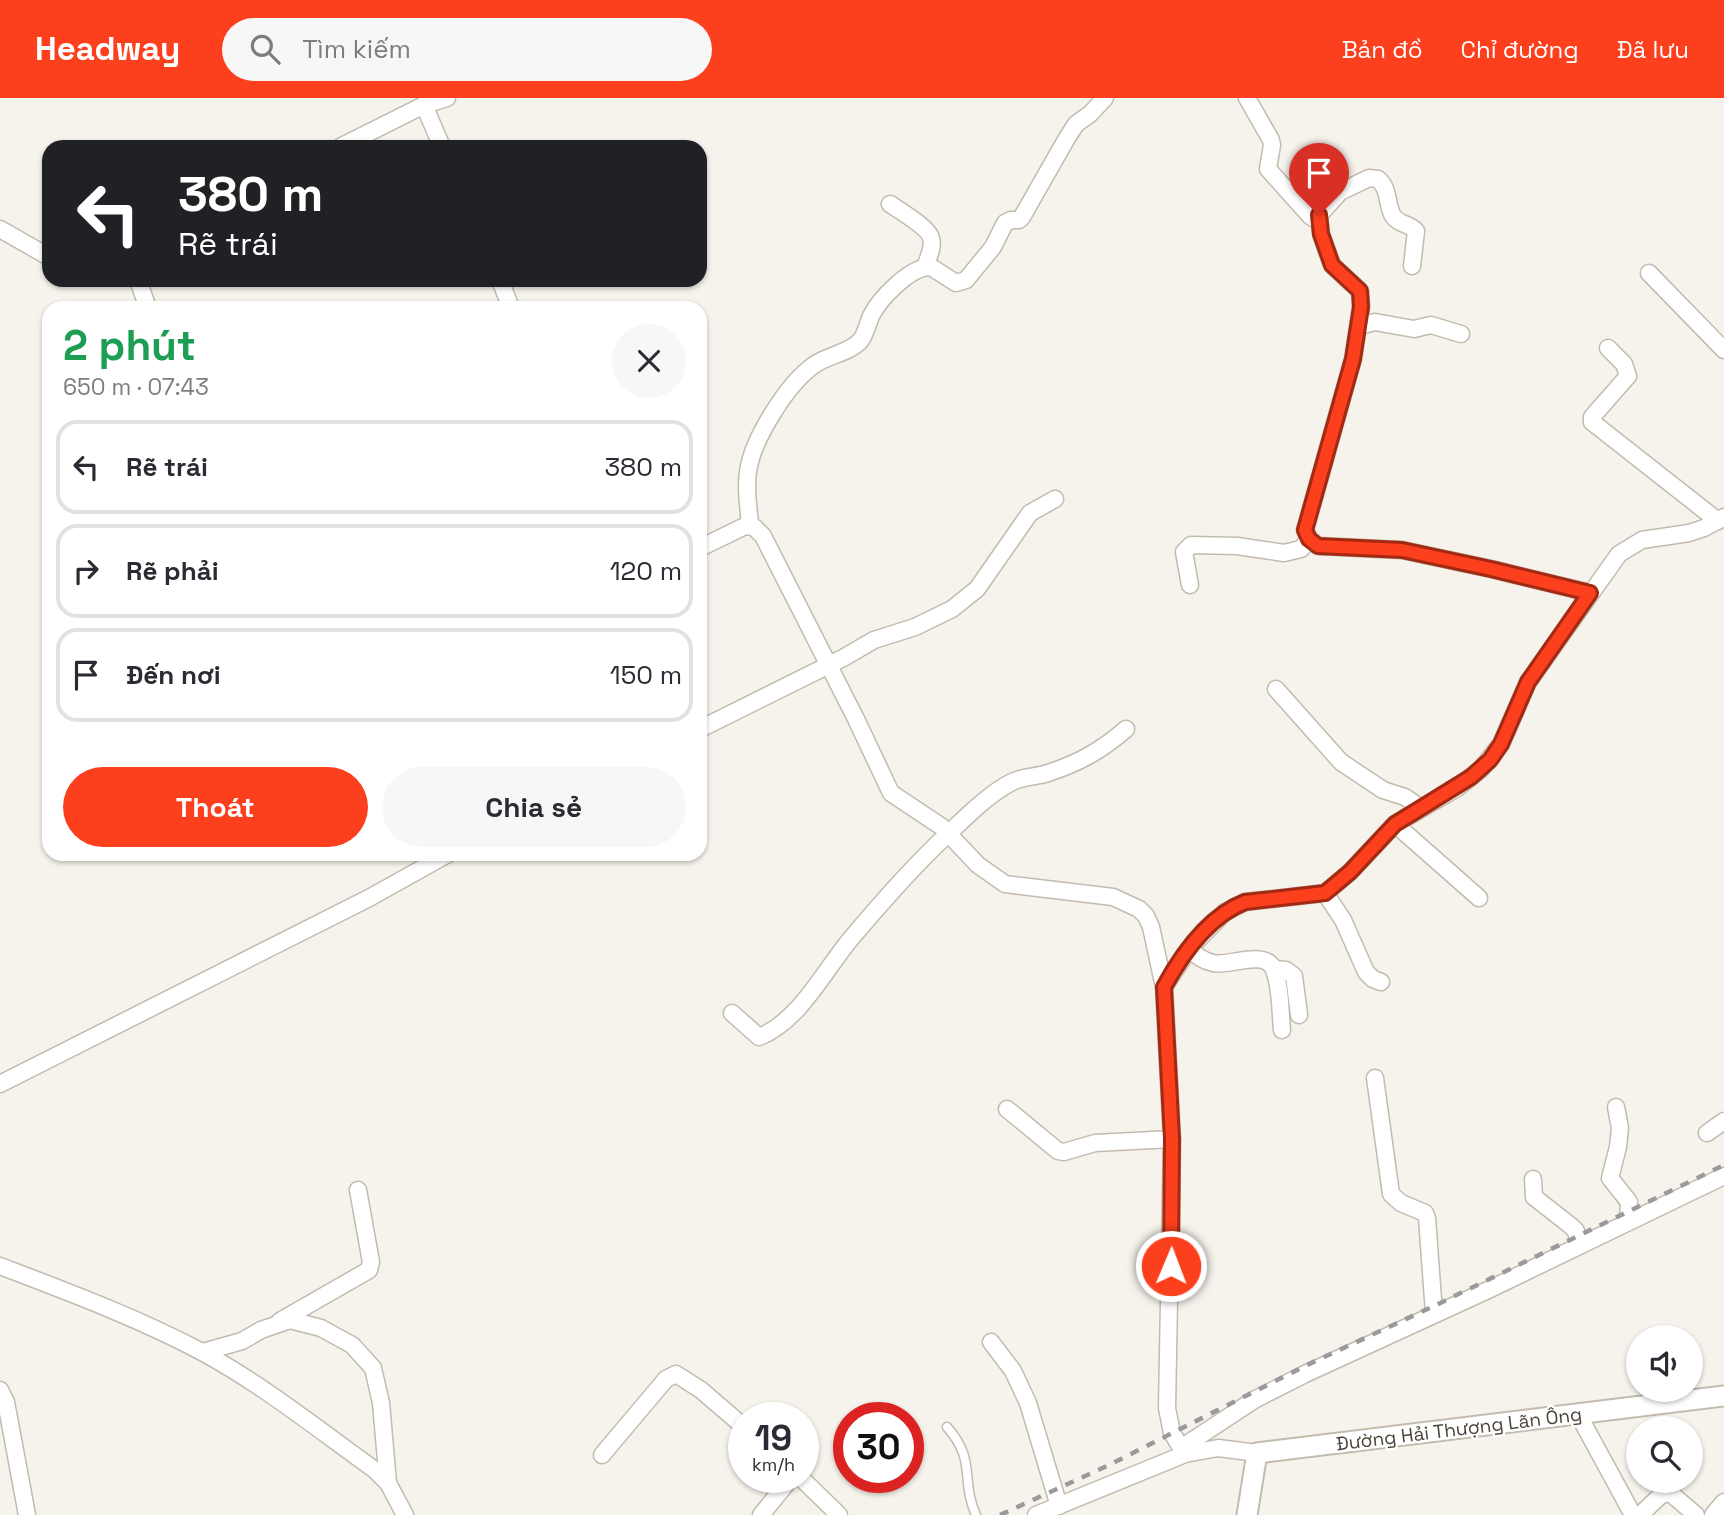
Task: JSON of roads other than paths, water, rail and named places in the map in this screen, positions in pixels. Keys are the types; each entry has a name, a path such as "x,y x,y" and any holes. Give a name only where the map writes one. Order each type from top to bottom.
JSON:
{"street":[{"path":"354,140 424,105 447,98"},
{"path":"925,267 936,269 956,283 966,280 993,247 1005,223 1022,217 1076,124 1105,98"},
{"path":"1247,98 1271,140 1268,169 1310,216 1318,221"},
{"path":"424,105 439,140"},
{"path":"1412,266 1416,232 1412,226 1400,222 1393,215 1385,187 1378,180 1369,178 1340,192 1320,212 1318,221 1332,265 1360,291 1361,307 1353,359 1305,530 1309,539 1318,546 1402,550 1590,593"},
{"path":"750,526 747,476 750,460 775,411 811,366 858,342 886,294 925,267 931,238 925,229 890,204"},
{"path":"0,229 42,254"},
{"path":"1649,272 1724,350"},
{"path":"1359,326 1375,322 1420,329 1431,325 1461,334"},
{"path":"1164,987 1189,949 1213,922 1234,906 1245,902 1325,893 1350,872 1395,824 1464,782 1490,760 1501,744 1528,682 1613,561 1630,546 1642,540 1689,533 1721,519 1592,422 1592,417 1628,376 1624,364 1608,348"},
{"path":"707,725 874,640 915,627 953,609 977,589 1030,513 1055,499"},
{"path":"707,545 750,526 757,528 856,719 888,788 898,799 948,833 978,865 1005,884 1113,898 1139,909 1149,920 1164,987 1172,1139 1167,1408 1172,1433 1183,1451"},
{"path":"1190,585 1184,552 1191,545 1237,546 1284,553 1301,549 1309,539"},
{"path":"1276,689 1341,762 1383,790 1405,797 1421,808"},
{"path":"732,1013 759,1037 770,1033 797,1009 849,942 948,833 1012,782 1046,774 1085,759 1103,749 1126,729"},
{"path":"1395,824 1479,898"},
{"path":"0,1084 369,898 435,861"},
{"path":"1325,893 1343,920 1366,972 1381,982"},
{"path":"1189,949 1200,958 1213,963 1263,959 1274,969 1286,970 1294,976 1299,1015"},
{"path":"1274,969 1282,1030"},
{"path":"1375,1078 1391,1194 1401,1203 1425,1213 1427,1218 1434,1313"},
{"path":"1616,1107 1620,1128 1611,1178 1629,1202 1628,1221"},
{"path":"1007,1109 1058,1152 1096,1143 1172,1139"},
{"path":"1707,1133 1724,1121"},
{"path":"1036,1515 1183,1451 1254,1400 1724,1176"},
{"path":"1533,1179 1534,1197 1576,1231 1579,1245"},
{"path":"202,1352 242,1341 369,1269 358,1190"},
{"path":"0,1266 95,1303 202,1352 260,1388 375,1470 388,1483 405,1515"},
{"path":"274,1324 290,1320 321,1328 352,1345 373,1368 382,1414 388,1483"},
{"path":"991,1342 1013,1371 1028,1403 1059,1506"},
{"path":"602,1455 671,1375 684,1377 728,1414"},
{"path":"0,1390 6,1402 27,1515"},
{"name":"Đường Hải Thượng Lãn Ông","path":"1257,1453 1724,1396"},
{"path":"1578,1414 1633,1515"},
{"path":"1183,1451 1218,1448 1257,1453 1247,1515"},
{"path":"1640,1515 1660,1496 1669,1492 1696,1515"},
{"path":"761,1515 779,1493"},
{"path":"816,1493 839,1515"},
{"path":"1713,1515 1724,1502"}],"lane":[{"path":"947,1427 960,1442 965,1456 968,1493 976,1515"}],"railway":[{"path":"1000,1515 1107,1466 1307,1365 1724,1165"}]}
